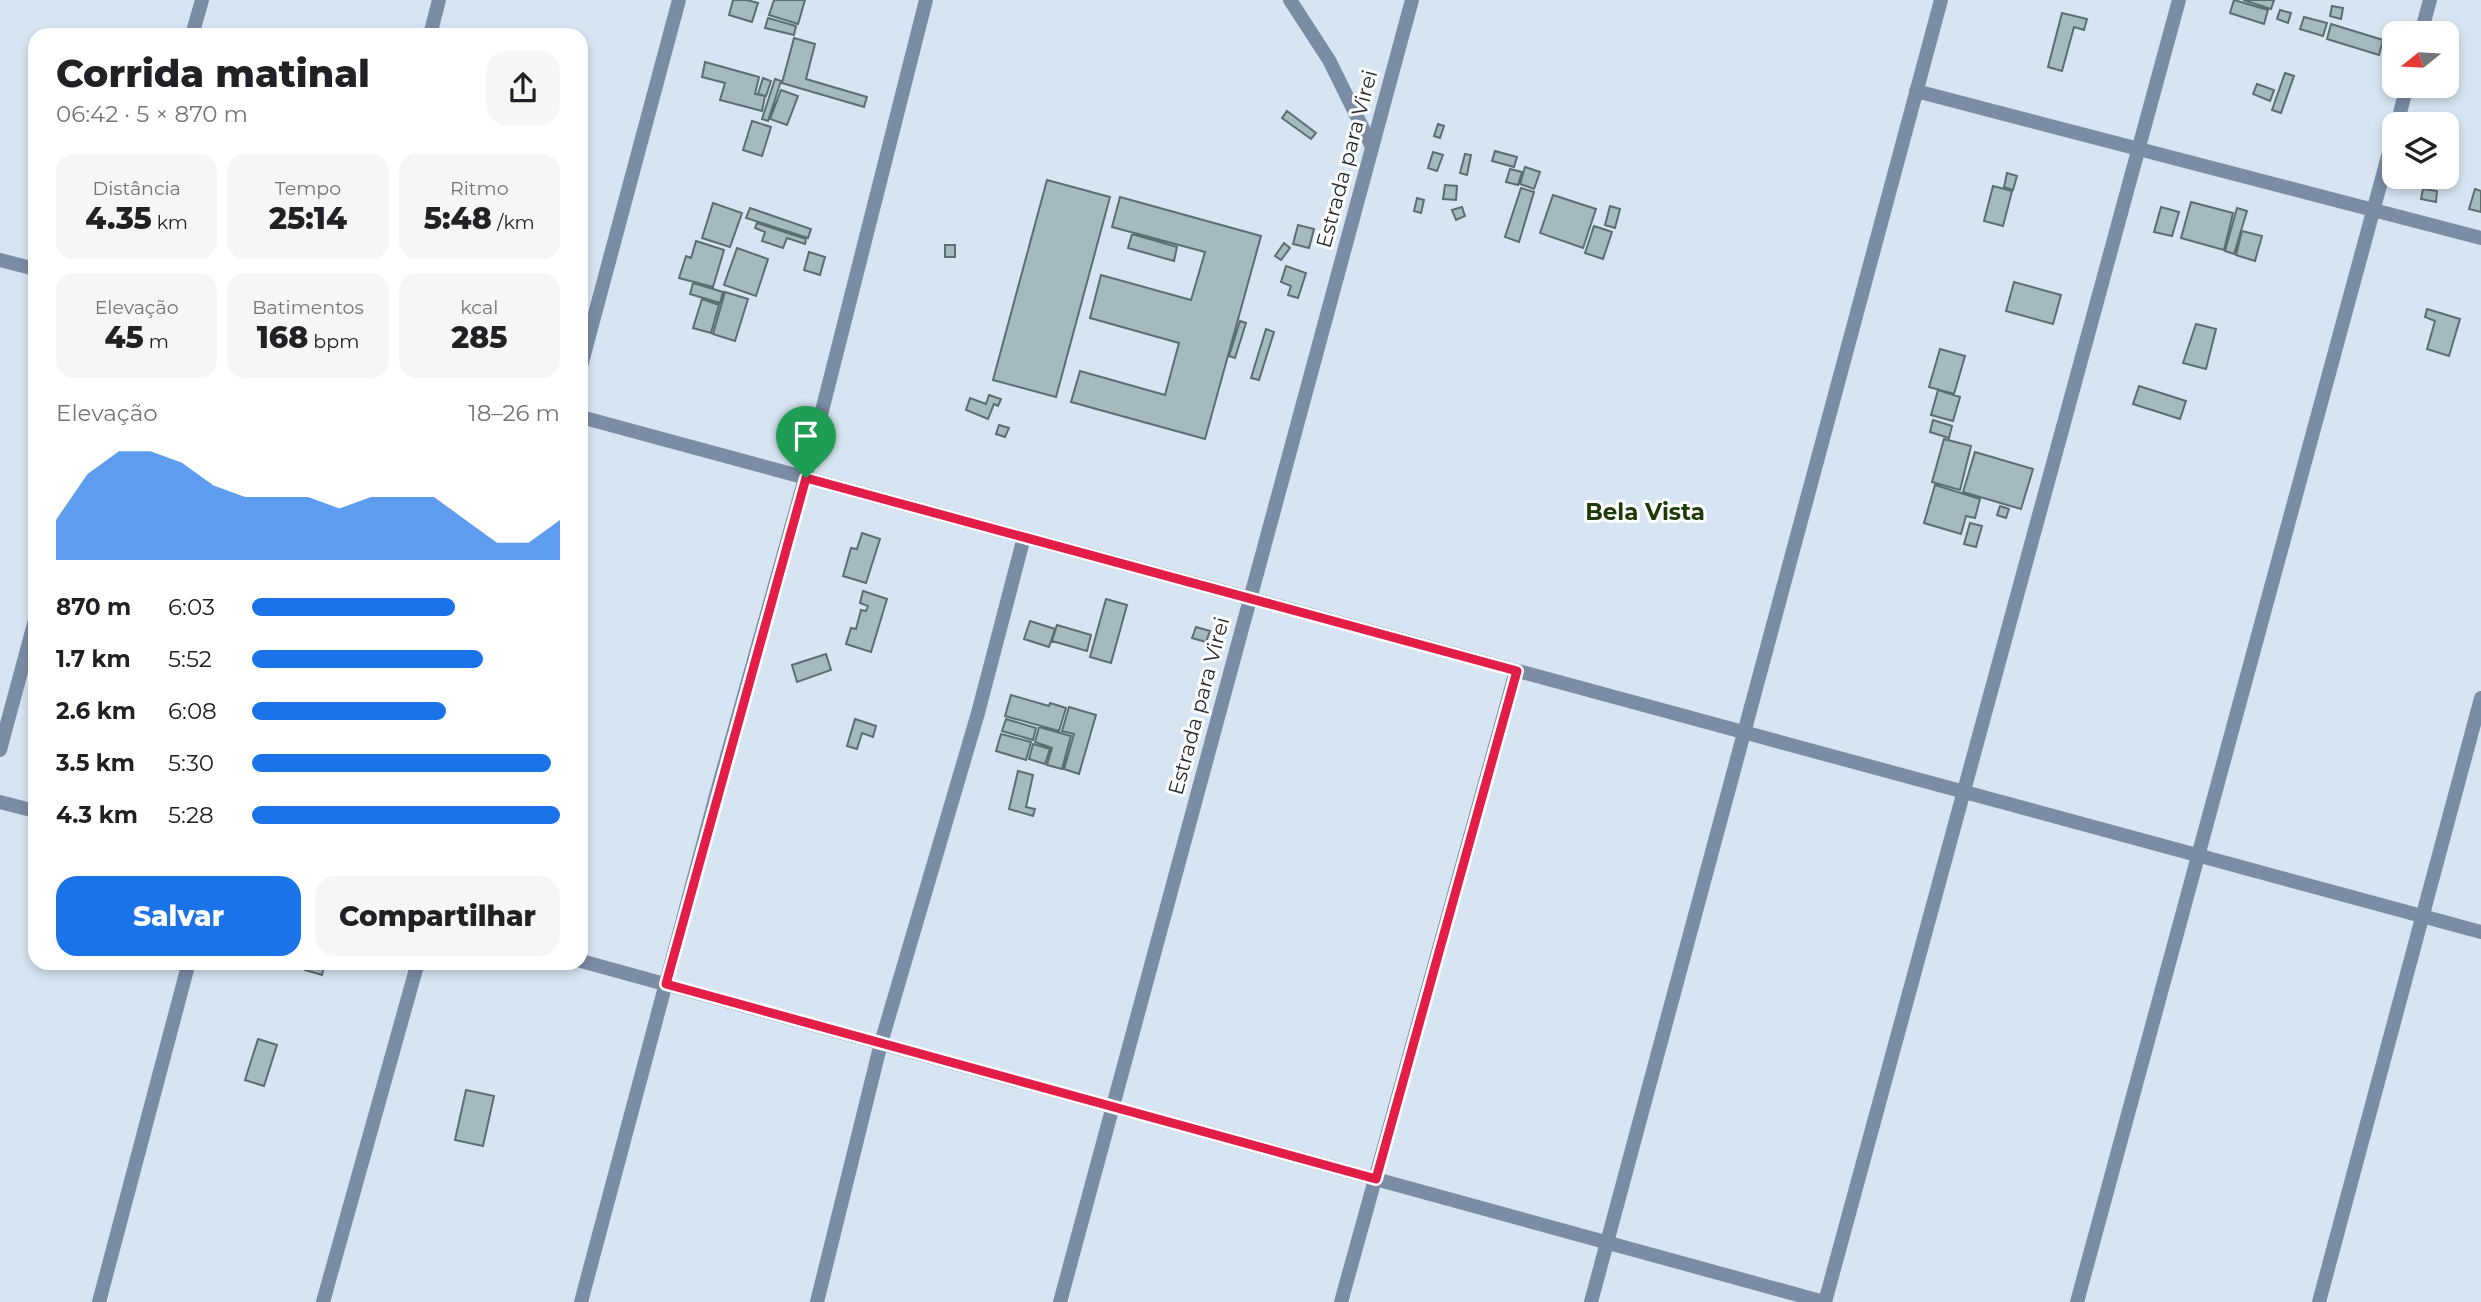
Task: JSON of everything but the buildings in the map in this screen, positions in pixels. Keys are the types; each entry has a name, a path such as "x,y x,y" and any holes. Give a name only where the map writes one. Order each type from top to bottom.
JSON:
{"street":[{"path":"194,28 202,0"},
{"path":"432,28 439,0"},
{"path":"588,340 679,0"},
{"path":"581,1302 806,478 926,0"},
{"path":"1290,0 1329,60 1372,147"},
{"name":"Estrada para Virei","path":"1060,1302 1412,0"},
{"path":"1591,1302 1941,0"},
{"path":"588,963 1824,1302 2179,0"},
{"path":"2424,21 2430,0"},
{"path":"1916,91 2481,238"},
{"path":"2077,1302 2382,177"},
{"path":"0,260 28,267"},
{"path":"588,419 2481,932"},
{"path":"817,1302 881,1043 978,713 1024,537"},
{"path":"0,750 28,646"},
{"path":"1341,1302 1517,671"},
{"path":"2319,1302 2481,698"},
{"path":"0,802 28,809"},
{"path":"99,1302 188,970"},
{"path":"323,1302 416,970"}],"district":[{"name":"Bela Vista","path":"1645,512"}],"route":[{"path":"806,478 1517,671 1376,1179 666,984 715,799 806,478"}]}
